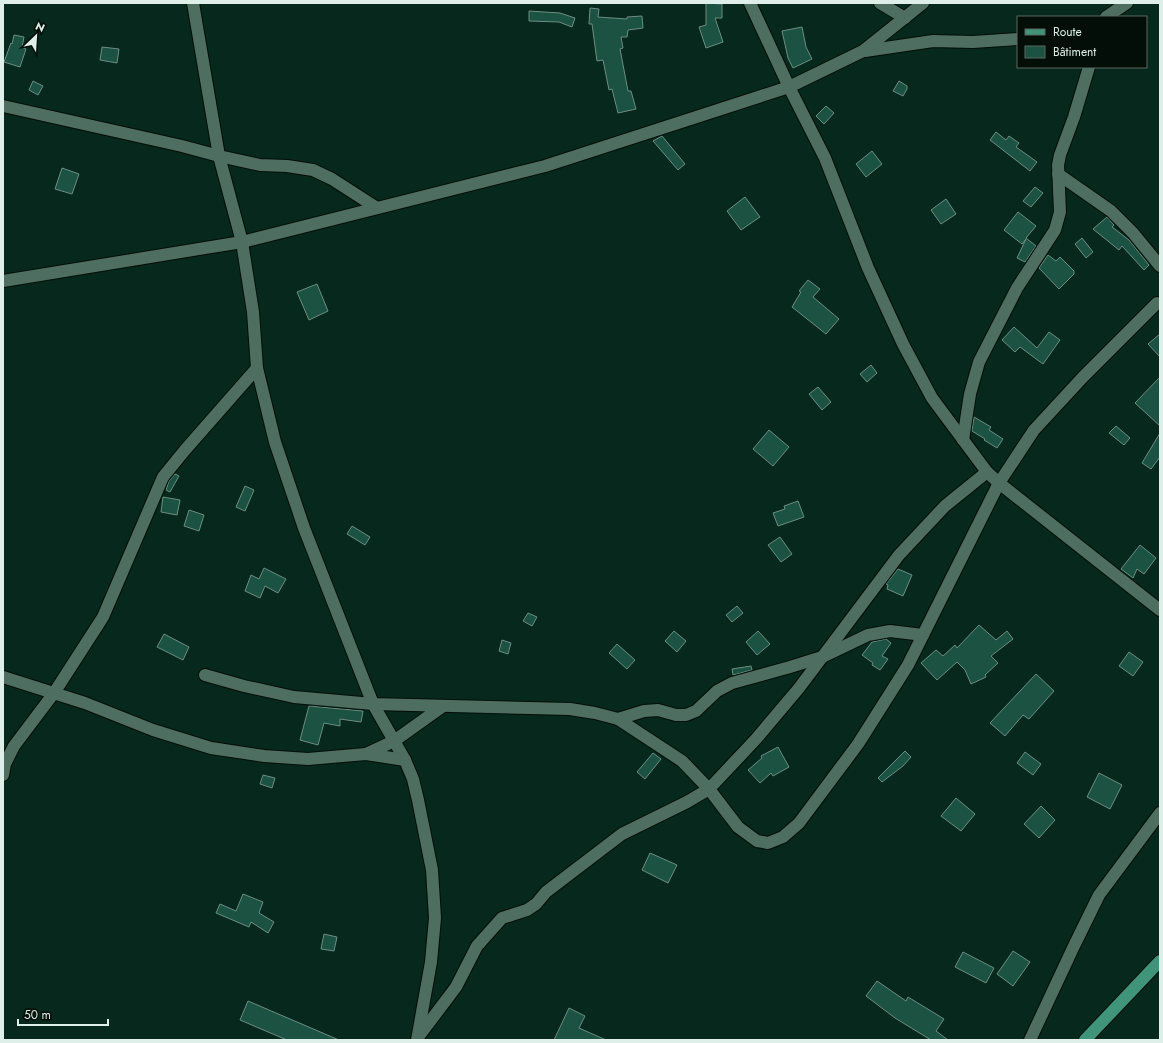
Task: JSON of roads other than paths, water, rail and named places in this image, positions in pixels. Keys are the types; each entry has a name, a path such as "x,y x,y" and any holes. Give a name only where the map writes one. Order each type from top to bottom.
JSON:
{"main road":[{"path":"1085,1040 1160,961"}],"street":[{"path":"193,3 219,156 242,242 253,312 257,368 275,442 304,528 373,704 405,760 413,779 418,800 432,870 435,918 431,962 417,1039"},
{"path":"750,3 789,87 825,158 868,268 904,344 932,398 987,472 998,484 1160,610"},
{"path":"880,3 905,18"},
{"path":"3,281 242,242 545,166 789,87 863,52 922,3"},
{"path":"1107,16 1126,3"},
{"path":"863,52 933,41 973,42 1017,39"},
{"path":"963,440 970,394 979,362 1017,288 1055,230 1060,212 1058,174 1060,155 1074,117 1089,68"},
{"path":"3,106 175,144 260,165 288,166 313,170 332,179 377,208"},
{"path":"1058,174 1111,211 1160,266"},
{"path":"205,675 244,686 294,697 373,704 570,709 596,713 618,719 682,761 709,789 738,827 756,841 768,843 783,838 799,823 858,744 908,665 998,484 1034,430 1083,377 1159,304"},
{"path":"3,775 5,764 14,746 54,693 103,617 163,476 257,368"},
{"path":"417,1039 456,987 477,946 502,918 527,910 536,904 546,892 622,834 687,802 709,789 756,739 799,688 899,555 945,506 987,472"},
{"path":"618,719 651,710 686,716 696,711 717,692 732,684 822,656 868,635 890,630 923,635"},
{"path":"3,677 54,693 153,730 211,748 264,756 308,759 366,754 405,760"},
{"path":"366,754 394,741 443,706"},
{"path":"1030,1040 1062,969 1099,895 1160,813"}]}
